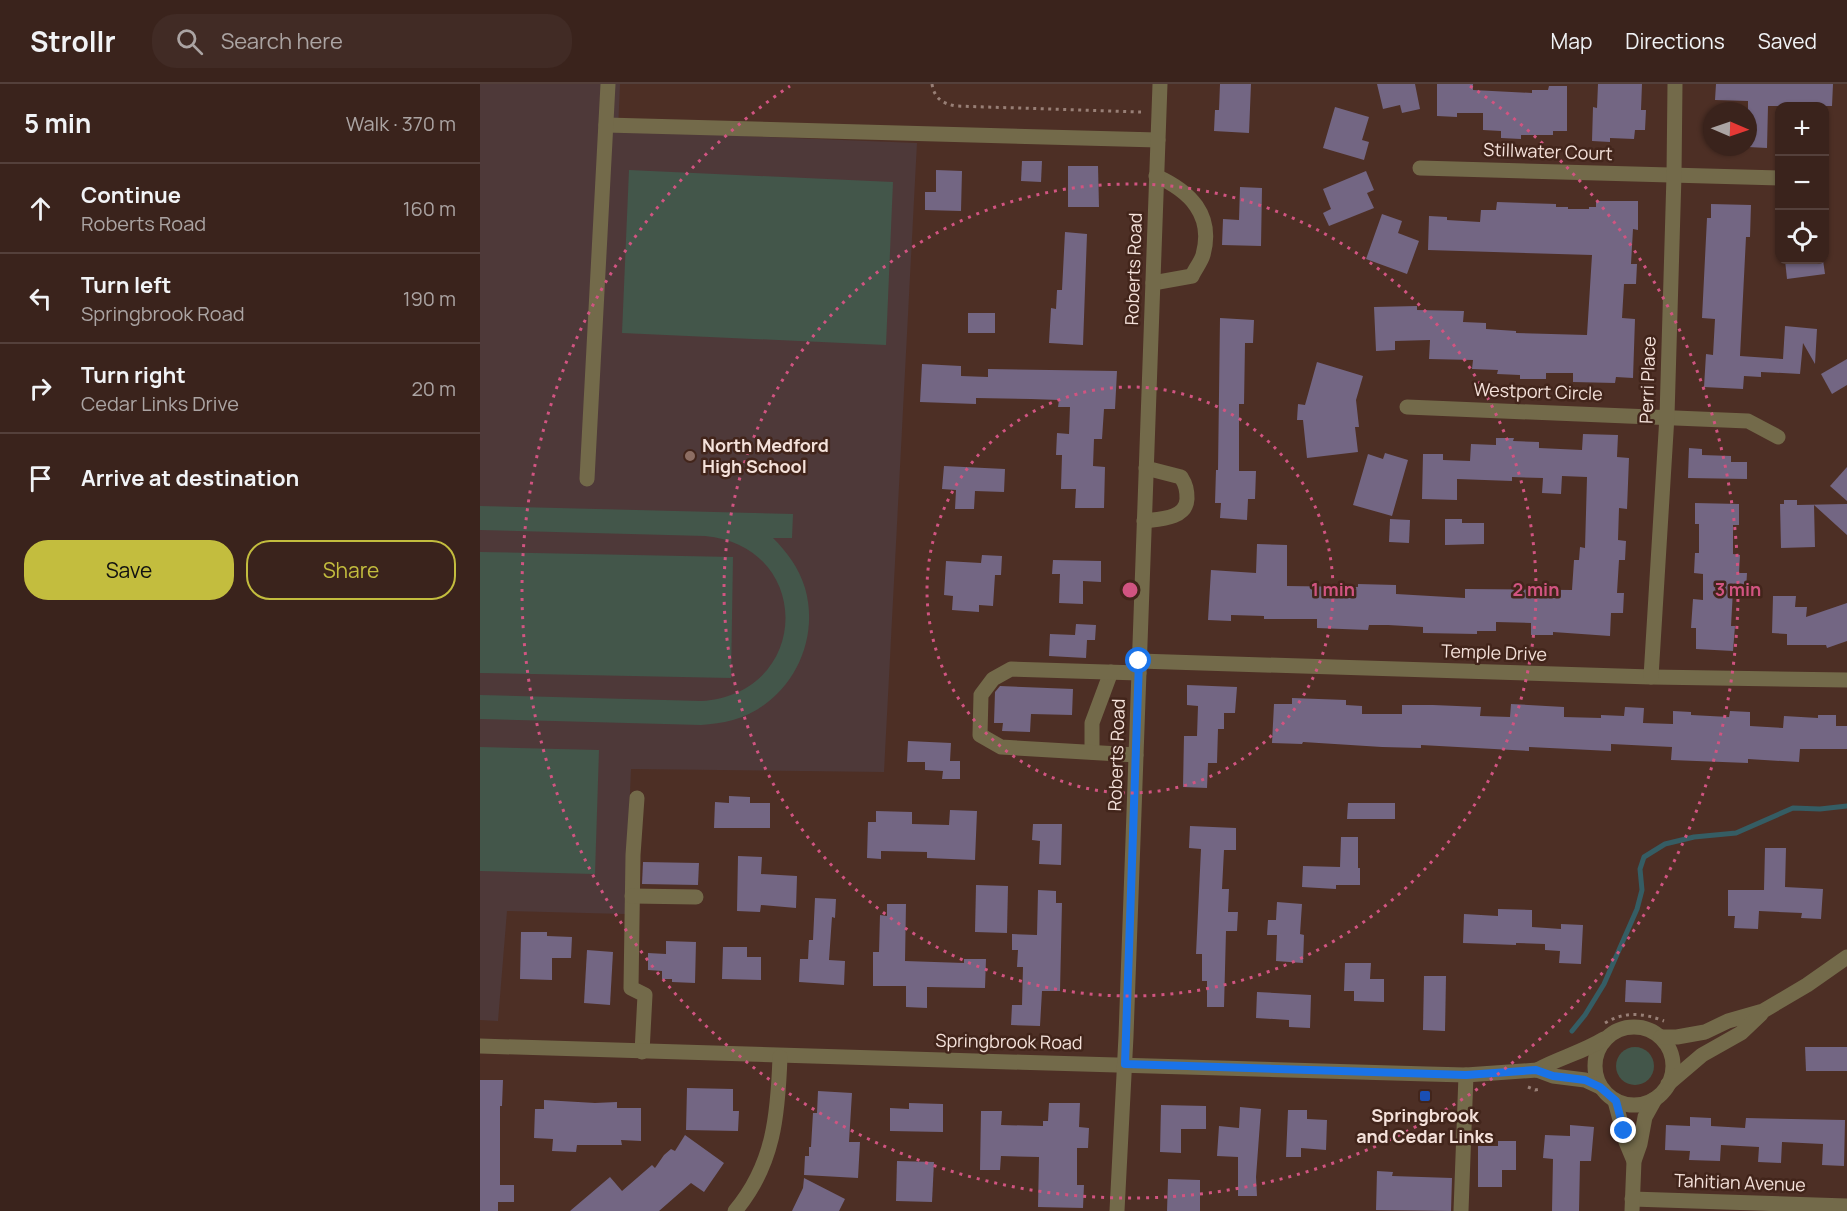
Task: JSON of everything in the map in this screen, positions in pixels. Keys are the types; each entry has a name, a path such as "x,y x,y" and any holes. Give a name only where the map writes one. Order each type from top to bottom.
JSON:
{"street":[{"path":"587,479 608,84"},
{"name":"Roberts Road","path":"1117,1211 1125,1064 1160,84"},
{"name":"Perri Place","path":"1651,678 1667,416 1675,84"},
{"path":"606,125 1158,140"},
{"name":"Stillwater Court","path":"1420,168 1775,178"},
{"path":"1153,283 1192,276 1203,256 1205,221 1193,201 1179,187 1156,176"},
{"name":"Westport Circle","path":"1407,407 1748,421 1778,437"},
{"path":"1144,521 1180,513 1187,504 1187,487 1180,477 1146,468"},
{"name":"Temple Drive","path":"1092,752 1001,747 980,735 981,695 993,679 1011,669 1111,672 1139,667 1847,680"},
{"path":"1111,672 1092,723 1092,752 1136,755"},
{"path":"637,798 633,855 631,988 645,995 642,1052"},
{"path":"632,896 696,897"},
{"path":"1660,1037 1696,1035 1763,1011 1807,985 1847,957"},
{"path":"1668,1084 1702,1055 1741,1033 1763,1011"},
{"path":"1632,1026 1642,1027 1660,1037 1671,1054 1672,1074 1663,1093 1646,1103 1635,1105 1616,1101 1600,1087 1596,1077 1596,1057 1602,1034 1632,1026"},
{"name":"Springbrook Road","path":"480,1046 780,1057 1125,1064 1466,1075 1536,1070 1584,1051 1602,1034"},
{"path":"735,1211 745,1200 756,1180 771,1140 778,1104 780,1057"},
{"name":"Springbrook Road","path":"1536,1070 1553,1076 1585,1080 1600,1087"},
{"path":"1461,1211 1466,1075"},
{"path":"1632,1205 1634,1161 1645,1117 1655,1099"},
{"path":"1616,1101 1626,1142 1634,1161"},
{"name":"Tahitian Avenue","path":"1632,1205 1847,1206"}],"path":[{"path":"932,84 936,96 941,101 956,106 1141,112"},
{"path":"1602,1034 1607,1022 1631,1014 1647,1015 1671,1023"},
{"path":"1535,1090 1544,1089"}],"shaded area":[{"name":"North Medford High School","path":"480,84 620,84 618,131 917,143 884,772 631,769 625,914 507,911 498,1021 480,1020"}],"green space":[{"path":"629,170 893,182 886,345 622,333"},
{"path":"480,506 793,514 792,538 773,538 796,567 805,588 809,609 804,650 796,669 785,686 770,700 753,712 721,723 701,725 480,719 480,695 701,701 738,692 764,674 780,648 786,620 781,591 766,565 741,546 705,536 480,530"},
{"path":"480,552 733,557 731,678 480,673"},
{"path":"480,747 599,750 595,874 480,871"},
{"path":"1635,1047 1649,1052 1654,1066 1649,1080 1635,1085 1621,1080 1616,1066 1621,1052"}],"building":[{"path":"1220,84 1251,84 1249,133 1214,131 1215,110 1219,110"},
{"path":"1377,84 1415,84 1420,109 1402,113 1400,105 1383,109"},
{"path":"1437,84 1473,84 1473,90 1532,93 1532,90 1548,90 1549,86 1567,86 1567,131 1553,131 1553,135 1521,135 1521,139 1501,138 1501,131 1483,130 1483,113 1457,113 1457,117 1437,116"},
{"path":"1598,84 1642,84 1641,110 1646,110 1645,130 1635,130 1634,139 1610,138 1610,142 1592,141 1593,107 1597,108"},
{"path":"1716,84 1833,84 1832,106 1829,106 1829,102 1775,102 1775,106 1768,106 1767,148 1757,147 1757,102 1715,100"},
{"path":"1335,107 1369,117 1362,140 1369,142 1364,160 1323,148"},
{"path":"1022,161 1042,161 1041,182 1021,181"},
{"path":"1068,166 1098,166 1099,207 1068,207"},
{"path":"936,170 962,171 961,211 925,210 925,192 936,192"},
{"path":"1366,171 1374,190 1367,193 1374,208 1329,226 1323,213 1331,209 1323,189"},
{"path":"1240,187 1262,188 1261,246 1222,245 1223,219 1239,220"},
{"path":"1596,201 1638,201 1638,230 1633,229 1631,264 1637,264 1636,284 1624,284 1622,318 1635,319 1633,378 1616,377 1615,383 1573,382 1573,373 1546,373 1546,379 1520,379 1520,375 1497,374 1498,370 1472,369 1473,360 1429,359 1430,340 1395,341 1395,350 1376,351 1374,307 1417,306 1417,310 1464,311 1463,322 1486,323 1486,329 1516,331 1516,333 1587,335 1592,255 1428,250 1429,216 1447,217 1447,220 1480,222 1481,210 1496,210 1497,202 1556,204 1556,207 1568,207 1568,209 1589,209 1589,207 1596,207"},
{"path":"1711,204 1751,205 1750,237 1746,237 1740,356 1783,359 1785,326 1817,329 1815,364 1803,343 1800,374 1761,372 1761,377 1744,376 1743,389 1704,387 1706,354 1713,355 1715,319 1702,318 1707,218 1711,218"},
{"path":"1382,214 1402,221 1398,233 1419,241 1407,274 1366,259"},
{"path":"1065,232 1087,234 1083,345 1049,343 1051,308 1056,309 1057,290 1062,290"},
{"path":"1785,264 1824,264 1825,274 1787,279"},
{"path":"968,313 995,313 995,333 968,333"},
{"path":"1220,318 1254,320 1253,343 1245,343 1244,404 1239,404 1239,471 1256,471 1255,499 1248,499 1247,520 1220,518 1221,503 1215,503 1216,470 1218,470"},
{"path":"1847,359 1847,385 1832,394 1821,374"},
{"path":"1317,362 1363,376 1356,400 1359,427 1355,427 1358,452 1307,458 1303,420 1297,420 1298,404 1305,405"},
{"path":"922,364 961,366 961,376 988,377 988,369 1117,371 1115,409 1104,409 1102,439 1094,439 1093,466 1105,467 1104,508 1075,508 1076,489 1061,489 1062,455 1056,455 1057,433 1069,434 1070,407 1058,407 1059,400 1031,399 976,398 976,404 920,402"},
{"path":"1583,434 1618,435 1617,457 1629,458 1627,509 1619,508 1618,540 1626,541 1625,560 1619,560 1617,593 1624,593 1623,613 1611,613 1610,636 1553,632 1553,635 1531,635 1531,623 1496,622 1496,631 1477,631 1477,634 1423,633 1423,627 1388,625 1369,625 1368,630 1317,628 1317,619 1264,619 1264,616 1231,615 1231,621 1208,620 1211,570 1256,573 1257,544 1287,545 1287,586 1396,585 1396,594 1465,598 1465,589 1572,590 1574,560 1579,560 1580,547 1585,548 1587,477 1562,476 1561,494 1542,493 1543,478 1512,477 1512,481 1457,479 1457,500 1422,499 1423,454 1443,454 1443,460 1470,461 1471,444 1496,445 1496,438 1539,442 1539,448 1582,450"},
{"path":"1689,448 1702,449 1702,455 1731,456 1731,462 1747,462 1747,479 1688,478"},
{"path":"1385,453 1408,460 1392,516 1353,505 1368,454 1383,459"},
{"path":"944,466 1005,469 1004,492 975,491 974,509 955,509 956,490 942,489"},
{"path":"1847,467 1847,501 1830,486"},
{"path":"1784,500 1797,500 1797,505 1847,504 1847,535 1814,505 1815,547 1781,548 1780,504 1784,504"},
{"path":"1695,503 1739,504 1739,525 1733,525 1733,554 1740,555 1739,573 1747,573 1746,591 1733,590 1731,626 1735,626 1733,651 1696,649 1696,628 1691,628 1693,599 1703,600 1703,574 1694,573 1695,553 1699,553 1699,524 1695,524"},
{"path":"1390,519 1410,520 1409,543 1389,542"},
{"path":"1445,519 1462,519 1462,523 1484,523 1484,544 1445,545"},
{"path":"982,555 1002,556 1001,575 995,575 993,606 979,605 979,612 952,610 953,596 944,595 946,561 981,563"},
{"path":"1053,560 1101,561 1101,582 1083,581 1083,604 1059,603 1060,574 1052,574"},
{"path":"1773,596 1796,596 1795,607 1807,607 1806,617 1847,603 1847,641 1827,648 1826,645 1787,645 1787,634 1772,633"},
{"path":"1076,624 1096,625 1095,640 1087,640 1086,658 1049,656 1050,634 1075,635"},
{"path":"1187,685 1237,687 1235,713 1224,713 1224,729 1218,729 1217,763 1208,763 1207,788 1183,787 1184,736 1197,736 1198,706 1187,705"},
{"path":"1000,686 1073,689 1072,715 1031,714 1030,732 1002,731 1003,723 994,723 995,692"},
{"path":"1292,698 1346,700 1346,705 1362,706 1362,714 1402,714 1402,705 1433,705 1481,707 1480,716 1510,717 1511,704 1564,707 1564,717 1601,718 1601,715 1624,716 1625,707 1644,708 1643,723 1673,724 1673,711 1691,712 1691,715 1729,717 1730,711 1750,712 1750,726 1783,728 1784,716 1818,718 1818,715 1836,715 1836,726 1847,726 1847,749 1800,749 1799,762 1748,759 1748,763 1671,760 1672,747 1611,744 1611,751 1529,747 1529,751 1421,745 1421,748 1303,742 1302,744 1272,743 1274,704 1292,704"},
{"path":"908,741 951,743 950,761 960,761 960,779 942,779 943,771 925,770 925,762 907,762"},
{"path":"729,796 750,797 750,803 770,803 770,828 714,828 715,802 729,803"},
{"path":"1348,803 1395,803 1395,819 1347,819"},
{"path":"950,810 977,811 975,860 927,858 927,852 881,851 881,859 867,858 868,822 876,822 876,811 912,812 912,824 949,825"},
{"path":"1033,824 1062,824 1061,865 1039,864 1040,841 1032,840"},
{"path":"1190,826 1236,828 1236,850 1224,850 1222,889 1229,889 1228,912 1238,912 1237,931 1226,931 1224,1007 1207,1007 1207,981 1202,981 1202,954 1196,954 1201,849 1189,848"},
{"path":"1341,837 1358,837 1360,885 1336,885 1336,889 1302,887 1303,866 1340,867"},
{"path":"1765,848 1786,848 1785,887 1823,889 1821,919 1801,918 1802,913 1759,911 1758,929 1734,928 1735,916 1728,916 1728,890 1764,890"},
{"path":"738,856 762,857 761,874 797,876 796,908 761,905 760,912 737,911"},
{"path":"643,862 699,863 698,885 642,884"},
{"path":"976,885 1008,886 1007,933 975,932"},
{"path":"1038,890 1056,891 1056,903 1062,903 1060,991 1042,991 1040,1026 1011,1025 1012,1005 1022,1005 1023,967 1017,967 1018,950 1012,950 1012,934 1037,935"},
{"path":"815,898 836,899 835,918 832,917 829,960 845,961 844,985 799,982 800,959 808,959 809,940 813,940"},
{"path":"1277,902 1302,904 1300,934 1304,935 1303,963 1276,961 1277,935 1267,935 1268,920 1276,920"},
{"path":"887,904 906,904 905,961 964,963 964,959 986,959 985,988 927,987 927,1008 906,1007 906,986 873,986 873,952 879,952 880,915 887,916"},
{"path":"1498,909 1532,910 1532,927 1561,929 1561,924 1583,925 1581,964 1559,963 1560,951 1545,950 1545,944 1463,943 1464,914 1498,916"},
{"path":"521,932 547,932 547,936 572,937 571,958 552,958 552,980 520,979"},
{"path":"666,941 696,942 695,983 672,982 672,979 662,979 662,971 648,970 648,953 666,954"},
{"path":"723,947 747,947 747,957 761,957 761,980 722,979"},
{"path":"587,950 613,952 610,1005 584,1003"},
{"path":"1345,963 1371,963 1370,979 1384,979 1384,1002 1354,1001 1354,991 1344,991"},
{"path":"1424,976 1446,976 1445,1031 1423,1030"},
{"path":"1626,980 1662,982 1661,1003 1625,1002"},
{"path":"1257,992 1311,995 1310,1028 1289,1027 1289,1020 1256,1018"},
{"path":"1805,1047 1847,1047 1847,1071 1806,1071"},
{"path":"480,1080 503,1080 502,1106 500,1106 500,1185 514,1185 514,1202 498,1202 498,1211 480,1211"},
{"path":"687,1088 733,1089 733,1111 739,1111 738,1131 686,1130"},
{"path":"818,1091 852,1093 849,1142 860,1142 858,1178 804,1175 805,1156 809,1156 809,1147 811,1147 813,1113 817,1113"},
{"path":"544,1100 617,1102 617,1108 641,1108 641,1141 621,1140 622,1145 577,1145 576,1152 552,1151 553,1139 534,1138 535,1109 544,1109"},
{"path":"909,1103 943,1104 943,1132 890,1131 890,1108 909,1109"},
{"path":"1049,1103 1080,1103 1079,1127 1089,1128 1088,1148 1077,1148 1077,1185 1084,1185 1083,1208 1038,1207 1039,1157 1001,1156 1000,1170 980,1170 981,1111 1002,1111 1001,1125 1043,1126 1043,1121 1048,1121"},
{"path":"1161,1105 1206,1106 1206,1129 1181,1129 1181,1153 1160,1152"},
{"path":"1240,1107 1261,1109 1256,1177 1257,1196 1238,1196 1238,1157 1217,1156 1219,1126 1239,1128"},
{"path":"1288,1110 1307,1110 1307,1119 1327,1120 1326,1150 1301,1148 1301,1157 1286,1157"},
{"path":"1690,1117 1711,1118 1711,1126 1745,1128 1746,1118 1845,1120 1844,1166 1822,1165 1823,1144 1782,1142 1781,1163 1758,1162 1759,1147 1721,1145 1720,1161 1689,1160 1690,1151 1665,1150 1666,1125 1690,1126"},
{"path":"1570,1125 1594,1127 1591,1161 1580,1161 1579,1211 1552,1211 1553,1159 1543,1158 1545,1135 1570,1136"},
{"path":"685,1135 724,1163 704,1192 691,1183 659,1211 570,1211 610,1177 622,1191 652,1165 655,1168 671,1149 675,1151"},
{"path":"1498,1141 1516,1141 1516,1170 1502,1170 1502,1187 1478,1187 1478,1146 1498,1146"},
{"path":"897,1161 934,1162 932,1202 896,1201"},
{"path":"1377,1171 1393,1172 1392,1176 1452,1178 1451,1211 1376,1210"},
{"path":"804,1178 845,1199 839,1211 792,1211 803,1188"},
{"path":"1168,1179 1200,1180 1200,1211 1167,1211"}],"waterway":[{"path":"1572,1031 1604,984 1637,909 1642,890 1640,869 1644,857 1665,844 1694,837 1736,833 1793,808 1820,809 1847,806"}],"place":[{"name":"North Medford High School","path":"690,456"},
{"name":"Springbrook and Cedar Links","path":"1425,1096"}],"route":[{"path":"1139,661 1125,1064 1466,1075 1536,1070 1553,1076 1585,1080 1600,1087 1616,1101 1624,1131"}]}
